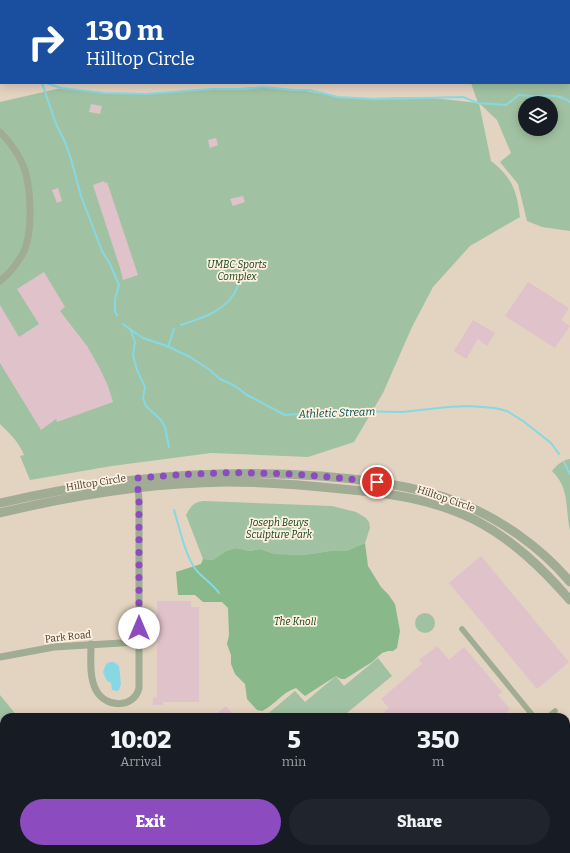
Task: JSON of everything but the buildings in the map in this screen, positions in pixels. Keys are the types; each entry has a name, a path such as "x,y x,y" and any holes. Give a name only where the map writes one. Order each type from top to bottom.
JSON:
{"street":[{"path":"0,132 19,158 26,173 30,210 26,245 22,255 7,275 0,281"},
{"name":"Hilltop Circle","path":"0,503 52,491 137,478 221,473 282,474 377,482 424,491 479,512 539,551 570,582"},
{"path":"91,644 91,668 93,684 96,692 102,698 116,704 128,702 135,697 139,688 139,501 137,478"},
{"name":"Hilltop Circle","path":"0,514 84,496 138,488 225,482 258,482 368,491 421,500 475,520 498,534 533,561 547,574 570,600"},
{"path":"462,630 531,713"},
{"name":"Park Road","path":"0,657 54,647 138,642"}],"shaded area":[{"path":"0,84 570,84 570,713 0,713"}],"green space":[{"name":"UMBC Sports Complex","path":"471,84 570,84 570,231 542,227 527,221 518,184 500,162 511,153 497,120 479,103 491,161 509,179 515,192 520,217 470,246 433,287 412,327 383,393 354,442 308,457 211,453 112,466 30,480 20,456 24,455 22,450 14,438 0,424 0,102 61,88 104,93 146,94 191,90 263,87 301,90 338,97 425,97 478,103"},
{"path":"570,459 570,531 566,499 562,484 552,471 560,463"},
{"name":"Joseph Beuys Sculpture Park","path":"197,502 332,506 356,512 366,518 369,522 370,528 365,543 346,551 330,551 304,555 275,554 260,549 250,551 236,548 226,551 213,560 203,559 186,515 193,505"},
{"name":"The Knoll","path":"365,543 368,566 381,587 395,604 400,631 397,648 393,651 382,653 372,662 345,679 341,679 336,676 305,696 296,688 286,693 262,711 257,710 247,699 245,684 235,674 231,664 231,655 227,644 229,635 228,608 222,602 203,602 195,595 178,595 176,572 201,564 203,559 213,560 226,551 236,548 250,551 260,549 275,554 304,555 330,551 346,551"},
{"path":"425,613 432,616 435,623 432,630 425,633 418,630 415,623 418,616"},
{"path":"378,658 392,676 347,713 269,713 295,691 305,702 336,676 344,686"},
{"path":"0,695 15,713 0,713"}],"water":[{"path":"114,662 119,666 121,684 119,690 116,691 112,690 111,683 107,681 103,672 106,664"}],"waterway":[{"path":"42,84 56,124 71,159 81,196 102,251 110,264 119,285 115,299 115,311 117,315"},
{"path":"49,84 61,88 104,93 146,94 263,87 309,90 338,97 375,99 463,97 478,103 506,105 519,95 552,96 570,102"},
{"path":"181,325 206,316 222,307 234,294 238,286"},
{"name":"Athletic Stream","path":"123,324 143,338 167,346 190,357 210,370 220,379 285,415 346,411 402,412 468,406 495,408 507,411 523,421 551,443 559,454"},
{"path":"168,347 174,329"},
{"path":"131,331 135,342 133,355 137,370 145,387 143,398 146,406 161,420 165,427 169,447"},
{"path":"564,462 570,474"},
{"path":"174,510 189,559 197,571 219,593"}],"route":[{"path":"139,628 139,501 137,478 184,474 251,473 343,478 377,482"}]}
